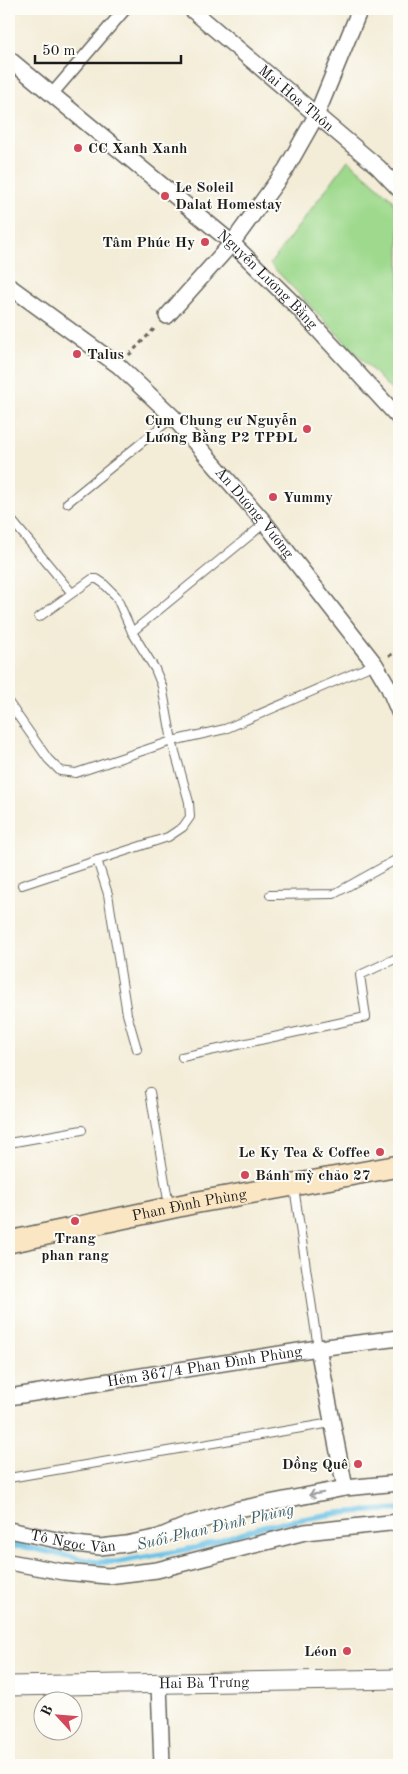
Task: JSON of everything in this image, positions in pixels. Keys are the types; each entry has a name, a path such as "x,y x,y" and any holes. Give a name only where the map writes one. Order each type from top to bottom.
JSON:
{"main road":[{"name":"Phan Đình Phùng","path":"9,1242 169,1208 399,1166"}],"street":[{"path":"52,94 125,9"},
{"name":"Mai Hoa Thôn","path":"191,9 378,167 399,189"},
{"path":"167,316 232,243 286,169 316,116 360,9"},
{"name":"Nguyễn Lương Bằng","path":"9,59 232,243 297,307 399,418"},
{"name":"An Dương Vương","path":"11,291 119,366 173,417 265,523 375,664 388,686 399,712"},
{"name":"Hẻm 367/4 Phan Đình Phùng","path":"9,1397 318,1348 399,1338"},
{"path":"318,1348 345,1488"},
{"name":"Tô Ngọc Vân","path":"9,1530 100,1547 126,1544 158,1537 190,1524 239,1509 345,1488 399,1483"},
{"path":"9,1562 64,1572 108,1576 157,1570 305,1532 399,1522"},
{"name":"Hai Bà Trưng","path":"9,1686 399,1679"},
{"path":"159,1684 162,1765"}],"lane":[{"path":"67,503 173,417"},
{"path":"9,517 71,592"},
{"path":"132,632 265,523"},
{"path":"22,885 168,837 183,827 190,817 189,802 172,741 162,686 155,669 132,632 116,596 98,579 92,579 71,592 40,617"},
{"path":"9,703 48,759 60,771 76,774 172,741 225,729 375,664"},
{"path":"270,895 334,894 399,858"},
{"path":"97,860 108,894 127,1014 137,1049"},
{"path":"182,1057 366,1017 360,975 399,957"},
{"path":"150,1092 169,1208"},
{"path":"9,1143 82,1130"},
{"path":"294,1184 318,1348"},
{"path":"9,1478 331,1423"}],"path":[{"path":"119,366 167,316"}],"green space":[{"path":"348,160 392,199 399,220 399,398 270,264"}],"waterway":[{"name":"Suối Phan Đình Phùng","path":"9,1546 21,1546 97,1562 118,1562 195,1548 263,1526 338,1513 399,1509"}],"place":[{"name":"CC Xanh Xanh","path":"78,148"},
{"name":"Le Soleil Dalat Homestay","path":"165,196"},
{"name":"Tâm Phúc Hy","path":"205,242"},
{"name":"Talus","path":"77,354"},
{"name":"Cụm Chung cư Nguyễn Lương Bằng P2 TPĐL","path":"307,429"},
{"name":"Yummy","path":"273,497"},
{"name":"Le Ky Tea & Coffee","path":"380,1152"},
{"name":"Bánh mỳ chảo 27","path":"245,1175"},
{"name":"Trang phan rang","path":"75,1221"},
{"name":"Dồng Quê","path":"358,1464"},
{"name":"Léon","path":"347,1651"}]}
